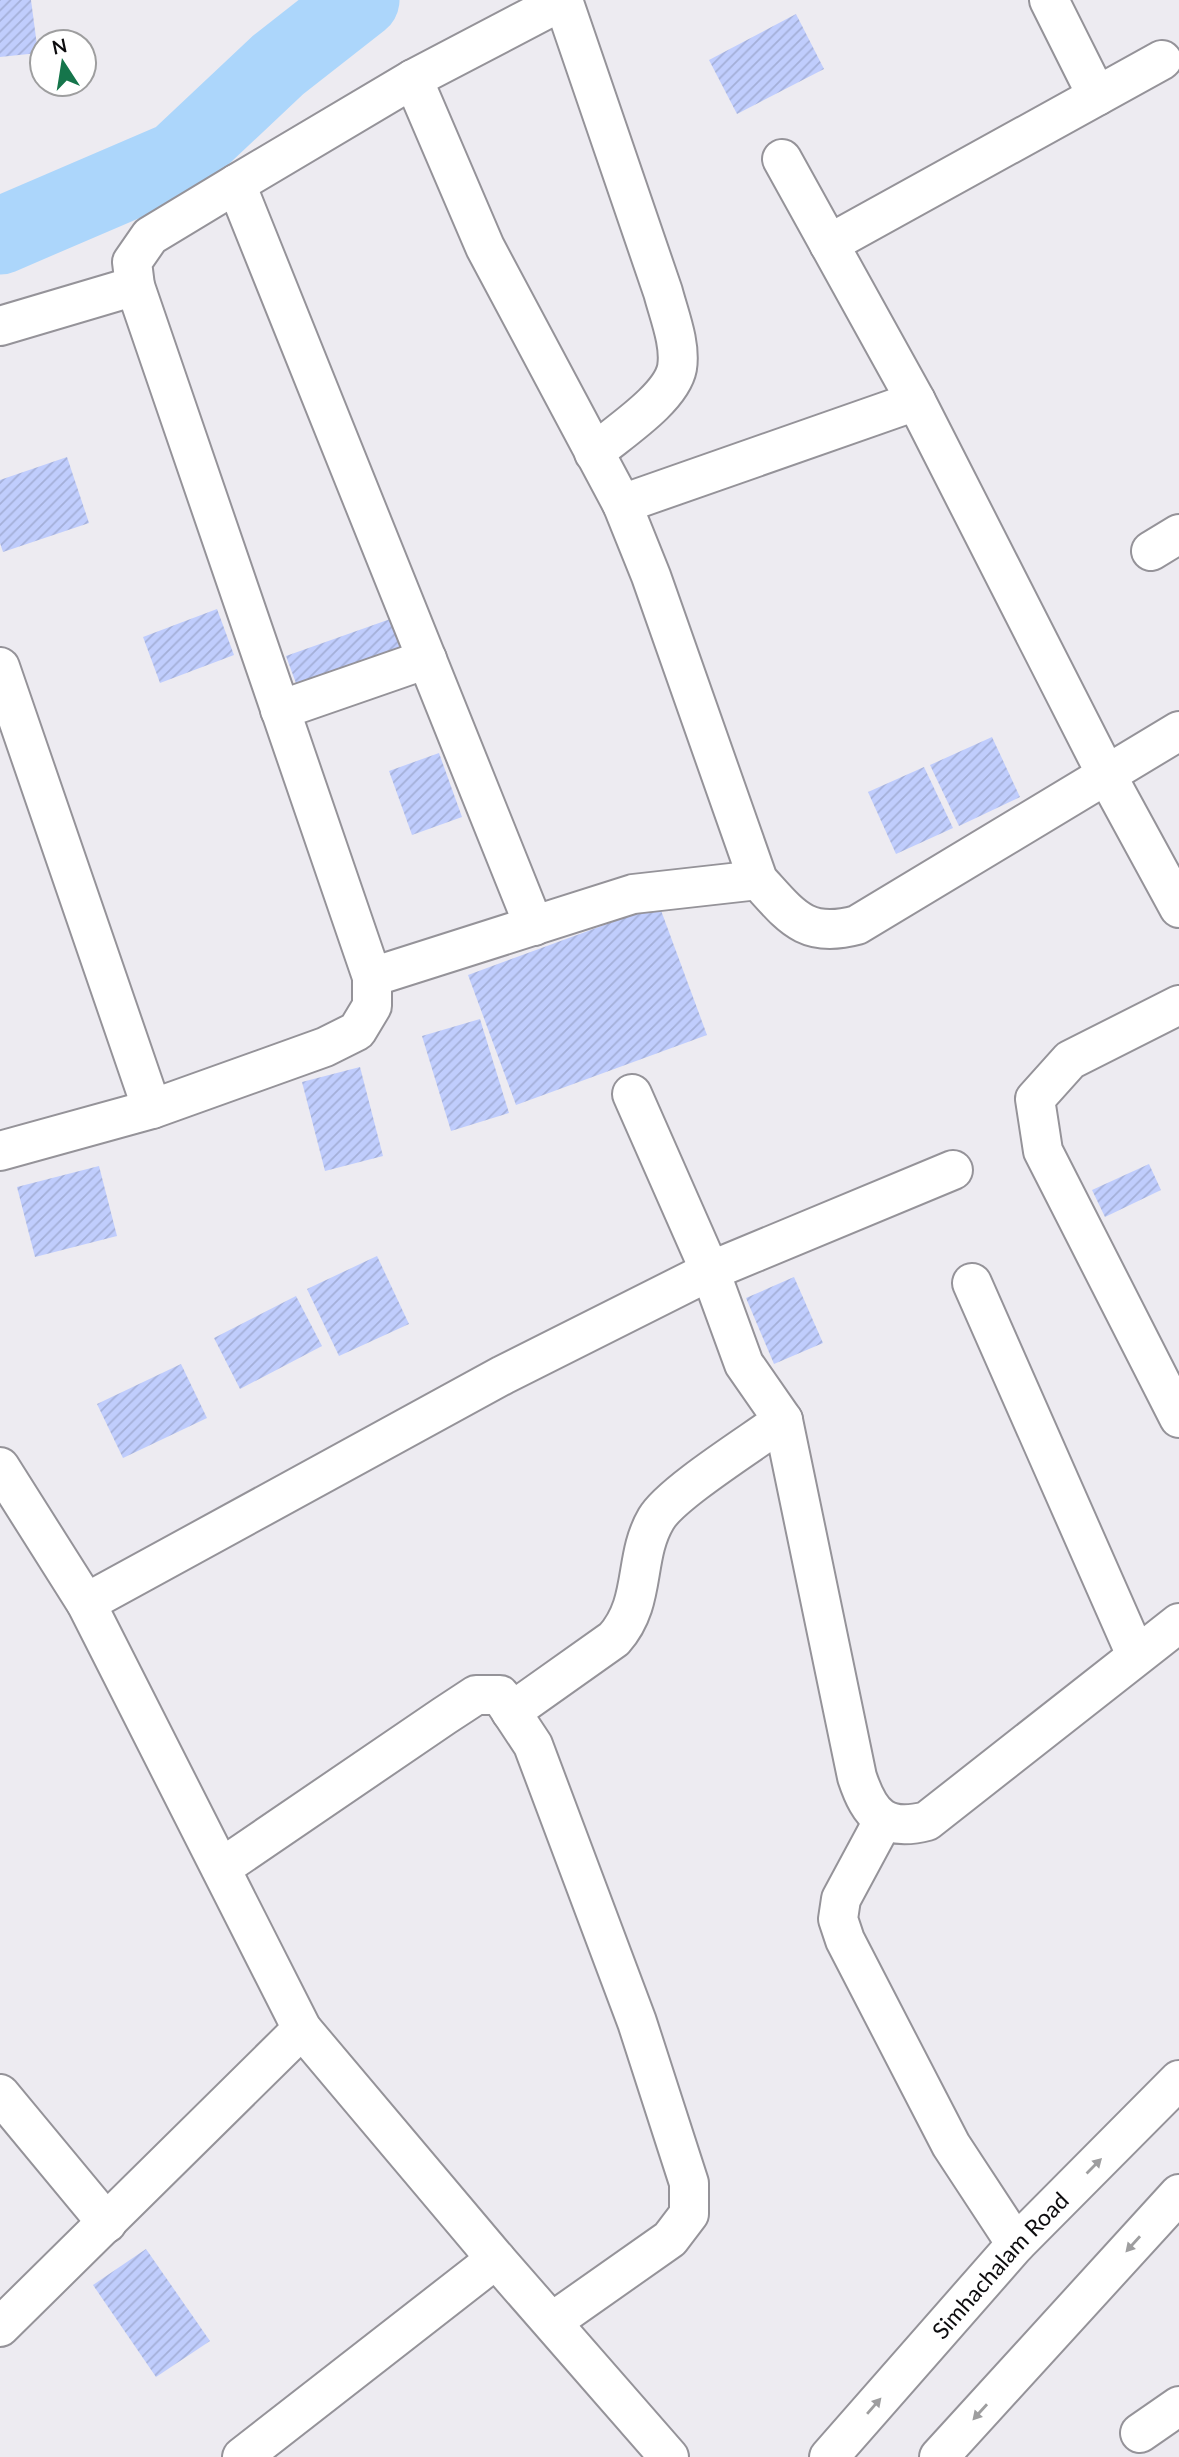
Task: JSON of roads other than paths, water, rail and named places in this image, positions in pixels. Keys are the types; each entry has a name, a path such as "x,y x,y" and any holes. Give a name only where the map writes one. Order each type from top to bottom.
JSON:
{"street":[{"path":"0,1151 152,1109 325,1047 357,1031 372,1006 372,977 135,285 132,262 150,236 413,79 564,0 663,292 674,338 677,368 660,397 594,453"},
{"path":"1049,0 1097,96"},
{"path":"829,244 1162,60"},
{"path":"413,79 485,247 622,504 652,576 758,880 785,910 808,926 832,932 857,925 1179,731"},
{"path":"782,159 916,401 1106,774 1179,908"},
{"path":"236,184 534,926"},
{"path":"0,326 135,285"},
{"path":"622,504 916,401"},
{"path":"280,710 427,659"},
{"path":"0,667 152,1109"},
{"path":"372,977 633,894 758,880"},
{"path":"1174,1395 1043,1151 1035,1099 1070,1060 1179,1004"},
{"path":"632,1094 710,1271 744,1364 783,1420 857,1777 865,1802 883,1821 908,1826 927,1821 1179,1623"},
{"path":"86,1603 503,1375 710,1271 953,1170"},
{"path":"972,1283 1136,1655"},
{"path":"511,1712 614,1639 628,1624 656,1518 674,1499 783,1420"},
{"path":"0,1467 86,1603 302,2029 496,2259 669,2457"},
{"path":"221,1868 476,1695 500,1695 533,1745 637,2022 689,2183 689,2214 670,2239 552,2322"},
{"path":"883,1821 841,1899 838,1919 845,1940 951,2145 1016,2244"},
{"path":"0,2327 302,2029"},
{"name":"Simhachalam Road","path":"829,2457 1016,2244 1179,2080"},
{"path":"0,2094 107,2223"},
{"path":"939,2457 1179,2194"},
{"path":"242,2457 496,2259"},
{"path":"1140,2433 1179,2406"}],"waterway":[{"path":"0,236 177,160 278,65 361,0"}]}
